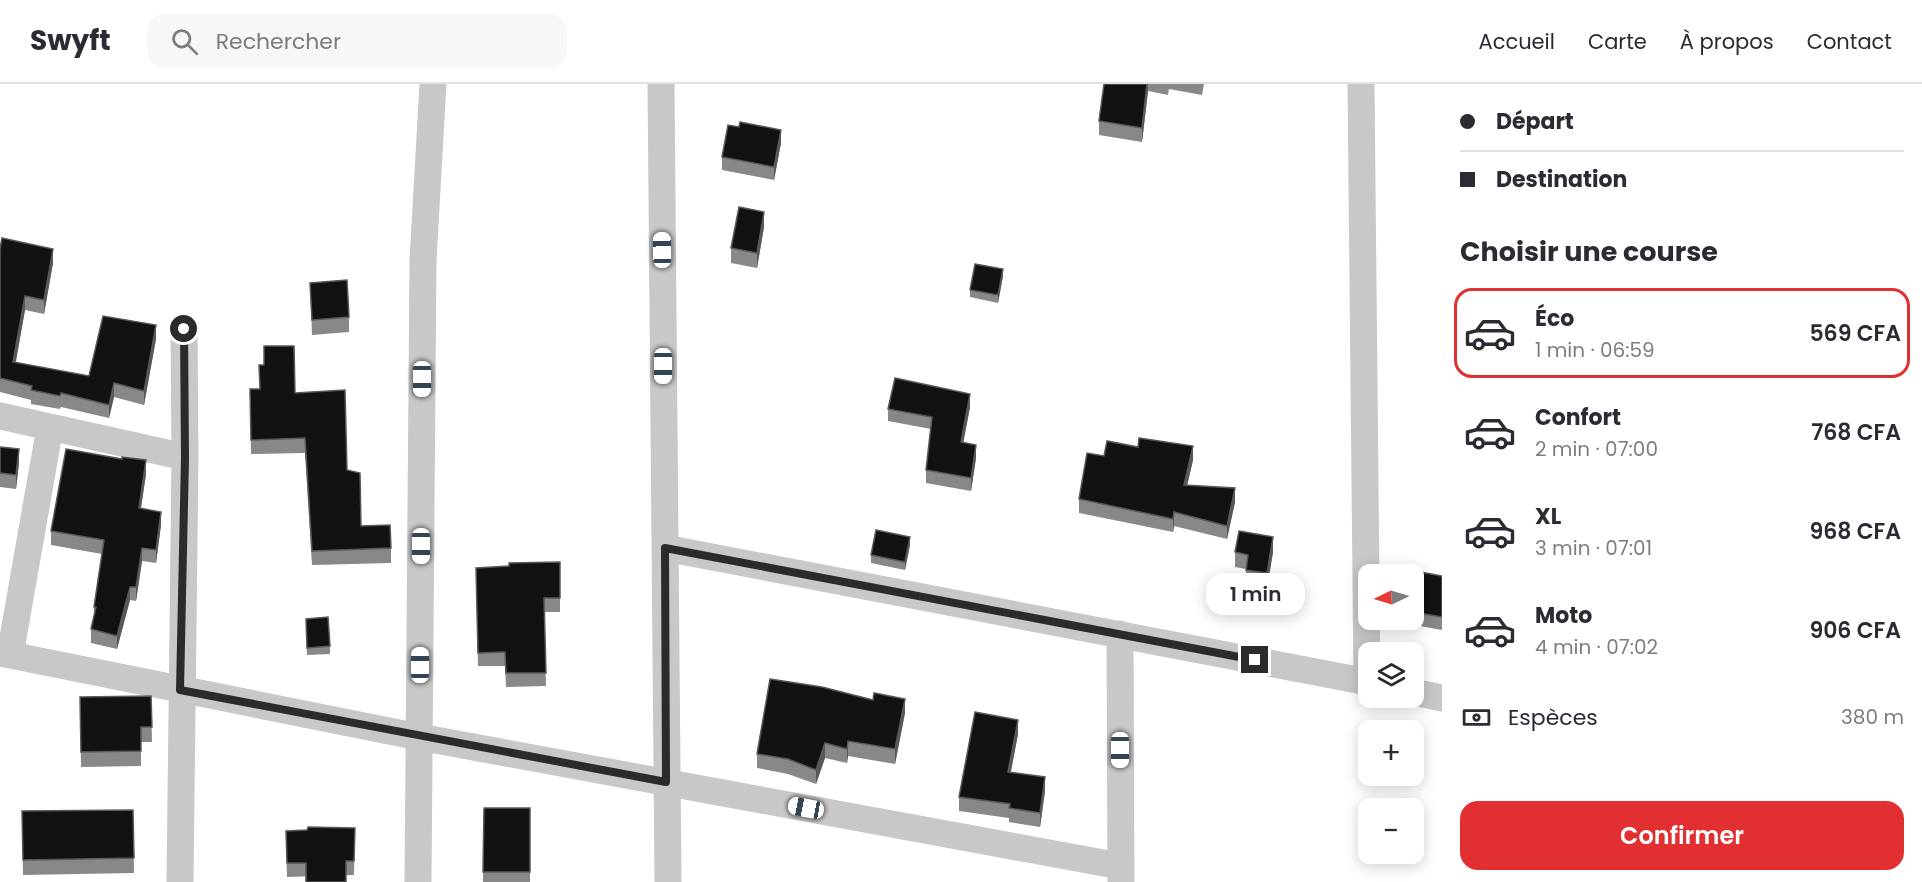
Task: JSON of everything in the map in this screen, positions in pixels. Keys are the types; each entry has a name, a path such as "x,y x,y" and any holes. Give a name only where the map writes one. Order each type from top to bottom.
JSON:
{"street":[{"path":"418,882 423,260 434,84"},
{"path":"661,84 668,882"},
{"path":"1361,84 1367,642"},
{"path":"180,882 180,690 185,458 184,329"},
{"path":"0,416 185,458"},
{"path":"50,427 5,654 419,737 666,782 1121,874 1120,634"},
{"path":"665,548 1358,680"},
{"path":"1424,694 1442,698"}],"building":[{"path":"1104,84 1147,84 1142,128 1099,121"},
{"path":"740,122 781,130 774,167 722,157 728,125 739,127"},
{"path":"739,207 764,212 757,253 731,248"},
{"path":"2,238 53,249 44,300 25,296 13,362 89,376 103,316 156,325 144,391 114,383 109,405 61,393 60,396 31,390 32,386 0,378 0,249"},
{"path":"975,264 1003,269 998,295 970,290"},
{"path":"347,280 349,317 312,320 310,283"},
{"path":"264,346 294,346 295,393 345,390 347,470 360,473 361,526 390,525 391,548 312,551 305,438 251,440 250,389 260,389 259,365 264,365"},
{"path":"895,378 970,394 961,442 976,445 971,478 926,470 932,417 888,409"},
{"path":"1139,438 1193,446 1184,485 1235,488 1227,526 1174,512 1173,519 1079,499 1087,453 1104,456 1107,441 1138,447"},
{"path":"0,447 19,449 16,475 0,473"},
{"path":"66,449 122,459 122,457 146,460 139,508 161,512 156,550 142,548 136,587 130,587 117,636 91,629 104,540 51,531"},
{"path":"876,530 910,537 905,562 871,555"},
{"path":"1239,531 1273,537 1267,573 1246,570 1248,555 1235,552"},
{"path":"560,562 560,598 544,598 546,673 506,673 505,652 478,653 476,568 509,566 509,563"},
{"path":"1424,573 1442,576 1442,617 1424,614"},
{"path":"328,617 330,646 307,648 306,619"},
{"path":"770,679 822,687 873,700 874,693 905,699 895,749 848,741 847,749 825,743 816,770 788,759 757,754"},
{"path":"151,696 152,727 141,727 141,751 81,752 80,697"},
{"path":"975,712 1018,720 1008,772 1045,777 1040,813 1009,808 1010,804 959,797"},
{"path":"484,808 530,808 530,872 483,872"},
{"path":"133,810 134,858 23,860 22,811"},
{"path":"308,827 355,828 354,861 346,861 346,882 306,882 306,863 287,863 286,831 307,830"}],"route":[{"path":"184,329 185,458 180,690 666,782 665,548 1255,660"}]}
